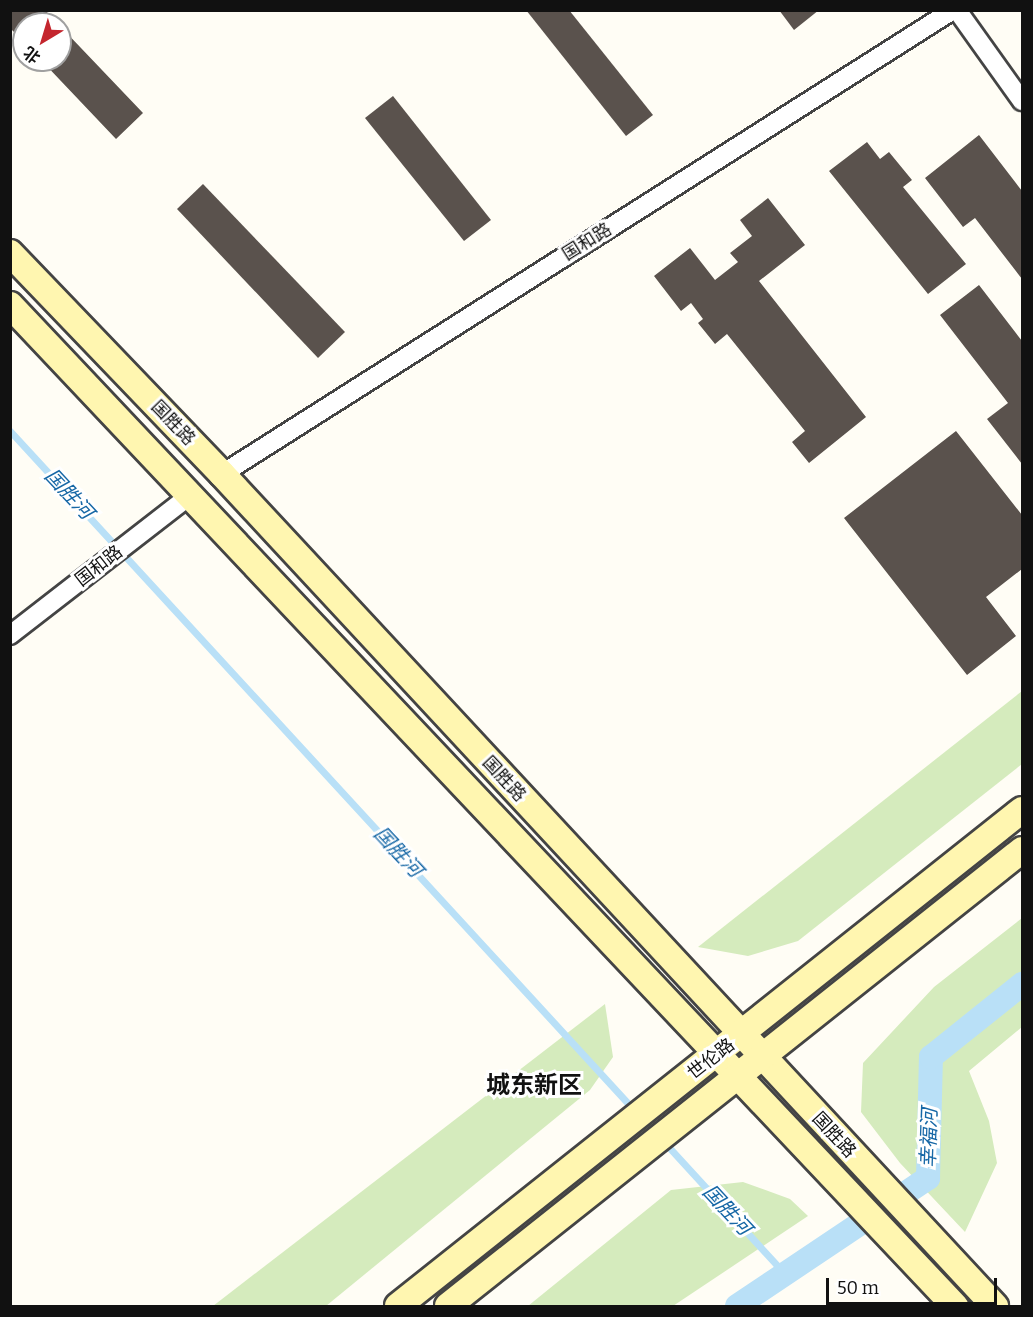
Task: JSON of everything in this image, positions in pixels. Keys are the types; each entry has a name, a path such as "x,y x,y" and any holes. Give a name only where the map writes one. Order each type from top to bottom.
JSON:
{"street":[{"path":"955,10 1023,101"},
{"name":"国和路","path":"222,474 955,10"},
{"name":"国胜路","path":"10,253 222,474 763,1059 995,1306"},
{"name":"国胜路","path":"10,305 188,497 955,1306"},
{"name":"国和路","path":"10,636 188,497"},
{"name":"世伦路","path":"398,1306 1023,810"},
{"name":"世伦路","path":"448,1306 763,1059 1023,850"}],"green space":[{"path":"1022,691 1022,764 798,941 748,956 698,947"},
{"path":"1022,918 1022,1027 969,1071 989,1121 997,1163 965,1232 900,1163 861,1112 863,1063 934,987"},
{"path":"605,1004 613,1057 590,1090 326,1306 213,1306"},
{"path":"743,1182 790,1199 808,1216 673,1306 528,1306 671,1190"}],"building":[{"path":"10,10 45,10 47,12 12,12 12,30"},
{"path":"526,10 569,10 653,115 626,136"},
{"path":"779,10 819,10 794,30"},
{"path":"72,39 143,113 116,139 52,72 72,72"},
{"path":"393,96 491,220 464,241 365,118"},
{"path":"979,135 1022,191 1022,279 975,218 963,227 925,178"},
{"path":"867,142 880,159 889,152 912,180 903,187 966,264 928,294 829,171"},
{"path":"203,184 345,332 318,358 177,209"},
{"path":"768,198 805,245 759,281 866,417 809,463 792,442 805,431 727,334 715,344 698,323 703,319 691,303 681,311 654,276 690,248 715,280 738,262 730,253 752,236 740,220"},
{"path":"979,285 1022,341 1022,464 987,419 1008,403 940,315"},
{"path":"956,431 1022,515 1022,569 986,597 1016,636 967,675 844,518"}],"waterway":[{"name":"国胜河","path":"10,431 635,1111"},
{"name":"幸福河","path":"737,1306 928,1178 931,1057 1022,984"},
{"name":"国胜河","path":"643,1119 785,1274"}],"district":[{"name":"城东新区","path":"534,1086"}]}
